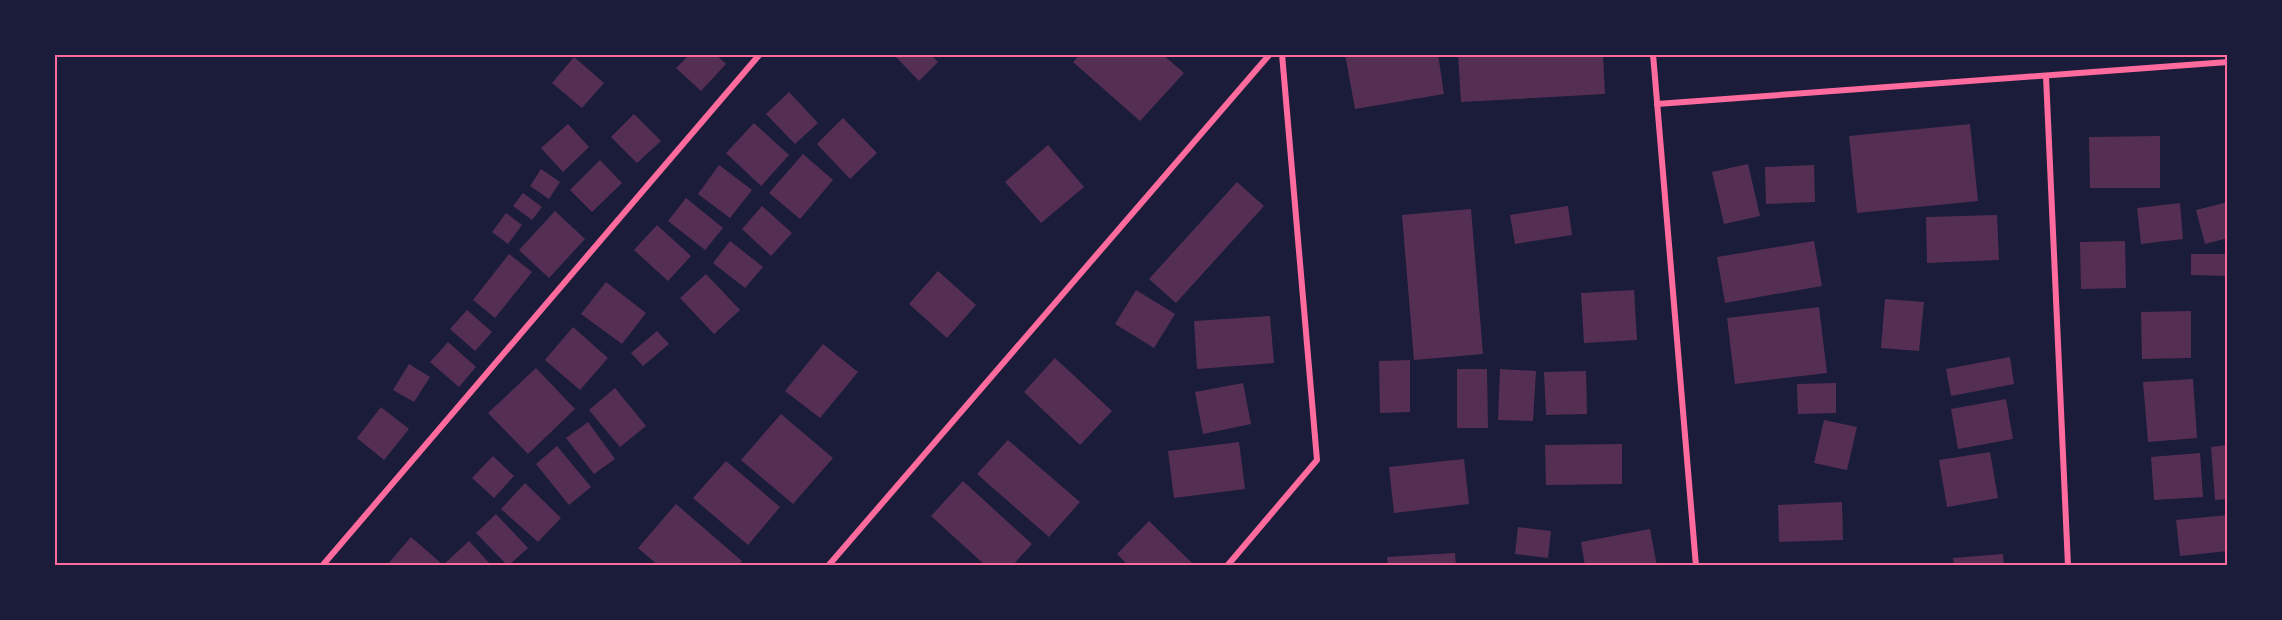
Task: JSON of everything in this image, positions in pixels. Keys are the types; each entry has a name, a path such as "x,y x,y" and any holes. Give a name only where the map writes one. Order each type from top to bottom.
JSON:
{"street":[{"path":"322,566 760,54"},
{"path":"828,566 1270,54"},
{"path":"1227,566 1317,460 1282,54"},
{"path":"1653,54 1696,566"},
{"path":"1657,104 2228,62"},
{"path":"2046,76 2068,566"}],"building":[{"path":"690,54 715,54 726,64 701,91 676,68"},
{"path":"897,54 930,54 938,62 919,81 895,56"},
{"path":"1080,54 1162,54 1184,73 1140,121 1073,62"},
{"path":"1345,54 1438,54 1444,94 1355,109"},
{"path":"1458,54 1603,54 1605,94 1461,102"},
{"path":"574,57 604,83 582,108 552,83"},
{"path":"789,92 818,123 795,144 766,114"},
{"path":"634,114 661,141 637,163 611,137"},
{"path":"843,118 877,153 850,179 817,144"},
{"path":"754,123 789,155 761,186 726,153"},
{"path":"568,124 589,147 563,172 541,148"},
{"path":"1970,124 1978,201 1857,213 1849,136"},
{"path":"2160,136 2160,188 2090,188 2089,137"},
{"path":"1048,145 1084,187 1041,223 1005,182"},
{"path":"803,154 833,180 800,219 769,193"},
{"path":"600,160 622,183 592,212 570,190"},
{"path":"1748,164 1760,216 1724,224 1712,172"},
{"path":"719,165 752,190 730,218 698,194"},
{"path":"1814,165 1815,202 1766,204 1765,167"},
{"path":"541,169 560,182 549,199 530,186"},
{"path":"1237,182 1264,206 1176,303 1149,279"},
{"path":"523,193 542,207 532,220 513,206"},
{"path":"686,198 723,228 705,250 668,221"},
{"path":"2228,202 2228,238 2205,244 2196,210"},
{"path":"2180,203 2183,239 2141,244 2137,208"},
{"path":"762,206 792,233 771,256 742,229"},
{"path":"1568,206 1572,235 1515,244 1510,215"},
{"path":"1471,209 1483,354 1414,360 1402,215"},
{"path":"555,211 585,239 549,278 519,250"},
{"path":"506,213 522,225 508,244 492,232"},
{"path":"1997,215 1999,260 1927,263 1926,217"},
{"path":"657,225 691,256 668,281 634,250"},
{"path":"730,241 763,267 745,288 713,263"},
{"path":"1814,241 1822,286 1725,303 1717,257"},
{"path":"2125,241 2126,288 2081,289 2080,242"},
{"path":"509,254 532,272 495,318 473,300"},
{"path":"2191,254 2228,254 2228,276 2191,275"},
{"path":"938,271 976,305 947,338 909,304"},
{"path":"706,274 740,310 714,334 680,298"},
{"path":"606,282 646,313 622,344 581,314"},
{"path":"1136,290 1175,314 1154,348 1115,324"},
{"path":"1634,290 1637,340 1584,343 1581,293"},
{"path":"1885,299 1924,302 1919,351 1881,348"},
{"path":"1819,307 1827,373 1735,384 1727,318"},
{"path":"467,310 492,332 475,351 450,329"},
{"path":"2191,311 2191,358 2142,359 2141,312"},
{"path":"1270,316 1274,363 1197,369 1194,321"},
{"path":"573,327 608,358 580,390 545,360"},
{"path":"657,331 669,344 643,366 631,353"},
{"path":"448,342 476,367 459,387 430,362"},
{"path":"823,344 858,372 820,418 785,391"},
{"path":"2010,357 2014,384 1951,396 1946,369"},
{"path":"1055,358 1112,411 1080,445 1024,392"},
{"path":"1410,360 1410,412 1380,413 1379,361"},
{"path":"409,364 430,377 414,402 393,390"},
{"path":"536,368 575,409 528,454 488,413"},
{"path":"1457,369 1487,369 1488,428 1457,428"},
{"path":"1500,369 1536,371 1533,421 1498,420"},
{"path":"1586,371 1587,414 1546,415 1544,372"},
{"path":"2193,379 2197,438 2148,442 2143,382"},
{"path":"1243,383 1251,424 1203,434 1195,392"},
{"path":"1836,383 1836,413 1798,414 1797,384"},
{"path":"615,388 646,426 620,447 589,410"},
{"path":"2006,399 2013,439 1958,449 1951,409"},
{"path":"381,407 409,429 384,460 357,438"},
{"path":"781,414 833,458 793,504 741,460"},
{"path":"1824,420 1857,427 1847,470 1814,463"},
{"path":"588,422 615,459 594,474 566,438"},
{"path":"1008,440 1080,502 1049,537 977,474"},
{"path":"1239,442 1245,489 1174,498 1168,451"},
{"path":"1622,444 1622,484 1546,485 1545,445"},
{"path":"2228,445 2228,499 2215,500 2211,447"},
{"path":"557,446 591,487 569,505 536,464"},
{"path":"1990,452 1998,498 1947,507 1939,460"},
{"path":"2200,453 2203,497 2154,500 2151,457"},
{"path":"493,456 514,476 494,498 472,478"},
{"path":"1464,459 1469,504 1394,513 1389,467"},
{"path":"726,461 780,507 748,545 693,498"},
{"path":"963,481 1032,544 1012,566 986,566 931,516"},
{"path":"525,483 561,518 538,542 501,509"},
{"path":"1842,502 1843,540 1779,542 1778,505"},
{"path":"676,504 742,561 738,566 659,566 638,548"},
{"path":"496,514 528,548 508,566 476,533"},
{"path":"2228,515 2228,551 2180,556 2176,520"},
{"path":"1149,521 1192,563 1189,566 1129,566 1117,554"},
{"path":"1518,527 1551,531 1548,558 1515,554"},
{"path":"1650,529 1657,566 1585,566 1581,542"},
{"path":"411,537 442,564 440,566 387,565"},
{"path":"469,541 492,566 442,566"},
{"path":"1455,553 1456,566 1388,566 1387,557"},
{"path":"2003,554 2004,566 1954,566 1953,558"}]}
